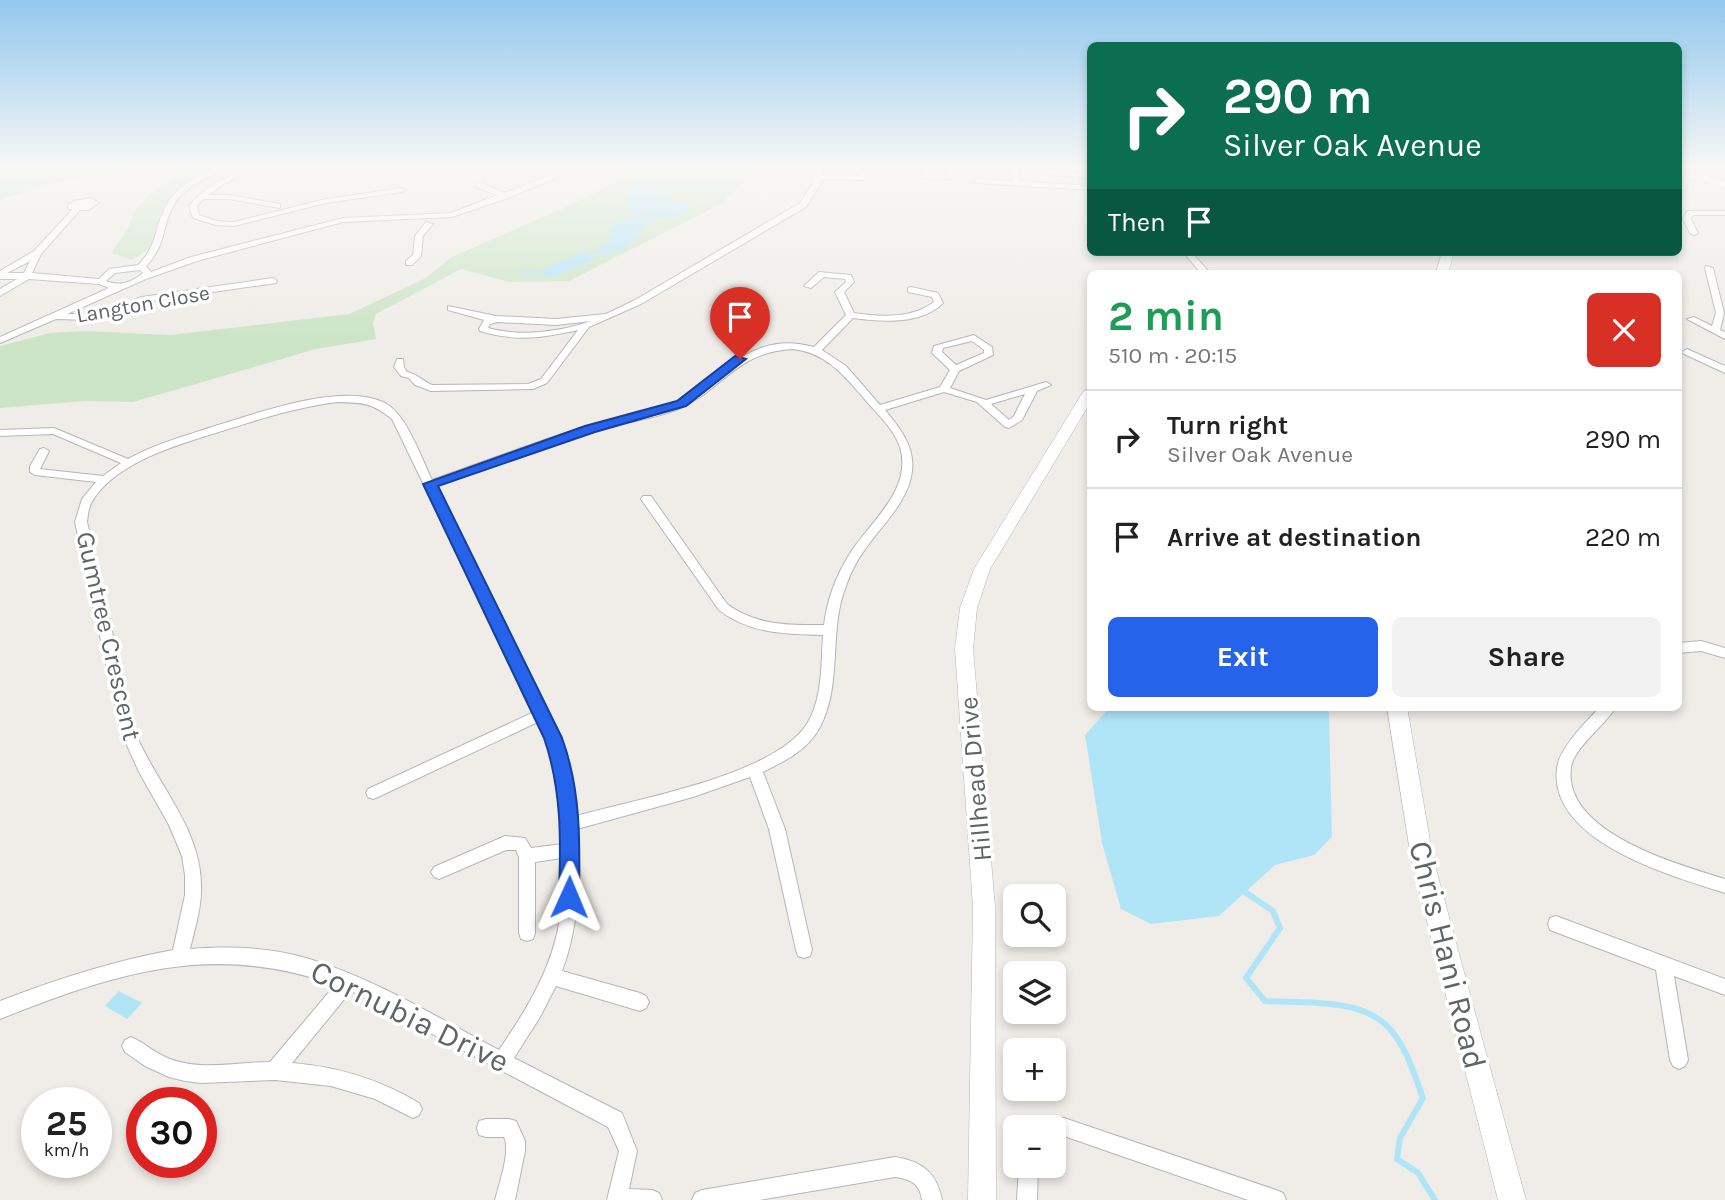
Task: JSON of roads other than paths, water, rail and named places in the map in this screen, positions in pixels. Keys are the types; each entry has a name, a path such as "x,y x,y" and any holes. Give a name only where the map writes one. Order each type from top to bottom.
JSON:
{"street":[{"path":"0,275 37,253 64,223"},
{"path":"142,267 153,255 163,233 164,223"},
{"path":"0,340 122,286 194,259 332,223"},
{"path":"409,263 417,256 419,236 429,224 425,223"},
{"path":"496,319 484,326 486,332 529,335 585,326 638,302 773,223"},
{"path":"1689,223 1694,233"},
{"path":"126,267 156,247"},
{"path":"0,293 27,276 37,253"},
{"path":"1191,256 1203,270"},
{"path":"0,275 46,276 112,271 194,259"},
{"path":"142,267 148,271 144,277"},
{"path":"1709,268 1720,313 1715,331"},
{"path":"58,314 101,283 102,277 112,271"},
{"path":"808,286 822,274 848,277 850,282 839,292 851,315"},
{"path":"46,276 122,286"},
{"name":"Langton Close","path":"58,314 83,318 142,300 273,281"},
{"path":"851,315 889,319 926,311 939,303 935,295 911,290"},
{"path":"452,308 474,316 538,322 608,316"},
{"path":"817,350 851,315"},
{"path":"1691,319 1725,336"},
{"path":"529,335 538,322"},
{"path":"400,361 399,367 404,374 431,388 530,387 550,375 585,326"},
{"path":"944,389 955,369 988,355 989,349 974,338 939,346 937,354 955,369"},
{"path":"430,484 590,429 681,404 724,369 761,349 783,346 817,350 839,364 905,447 908,461 906,476 893,504 845,571 836,596 829,630 825,701 820,716 800,743 755,771 571,824"},
{"path":"1687,352 1725,370"},
{"path":"985,403 1046,385"},
{"path":"878,410 944,389 985,403 1002,422 1012,424 1033,389"},
{"name":"Hillhead Drive","path":"982,1200 984,907 964,649 967,611 982,569 1087,397"},
{"name":"Gumtree Crescent","path":"180,956 193,894 193,874 181,836 128,732 81,522 90,495 129,463 167,445 287,408 345,400 379,404 392,412 430,484 562,763 571,824 568,920 551,976 533,1017 502,1060"},
{"path":"0,433 54,431 129,463"},
{"path":"44,451 35,466 35,472 106,480"},
{"path":"647,499 723,607 733,616 766,626 829,630"},
{"path":"1682,648 1701,646 1725,653"},
{"name":"Chris Hani Road","path":"1398,711 1422,858 1511,1200"},
{"path":"1603,711 1567,759 1565,786 1572,803 1602,835 1623,848 1725,886"},
{"path":"373,793 541,715"},
{"path":"755,771 777,829 804,950"},
{"path":"439,872 505,844 520,843 527,856 527,933"},
{"path":"527,856 570,850"},
{"path":"1556,924 1725,987"},
{"name":"Cornubia Drive","path":"0,1010 97,974 180,956 253,954 314,966 349,981 609,1116 624,1136 628,1152 617,1199"},
{"path":"1664,965 1679,1059"},
{"path":"551,976 640,1002"},
{"path":"274,1071 349,981"},
{"path":"131,1046 152,1063 180,1073 274,1071 364,1083 384,1091 413,1109"},
{"path":"1066,1127 1276,1200"},
{"path":"486,1128 509,1128 516,1141 505,1200"},
{"path":"702,1200 895,1167 909,1168 921,1174 931,1188 932,1200"},
{"path":"1027,1200 1028,1178"},
{"path":"617,1199 652,1200"}],"water":[{"path":"649,223 630,246 607,255 591,252 610,241 611,224"},
{"path":"583,252 596,259 554,277 544,278 545,274 538,272"},
{"path":"1106,711 1328,711 1332,837 1314,855 1275,865 1219,916 1151,924 1121,909 1102,843 1085,735"},
{"path":"119,991 142,1003 127,1019 105,1006"}],"waterway":[{"path":"523,272 543,272"},
{"path":"1245,892 1273,911 1280,928 1246,978 1265,1001 1312,1002 1360,1010 1386,1025 1399,1041 1423,1098 1400,1138 1397,1159 1418,1173 1435,1200"}]}
